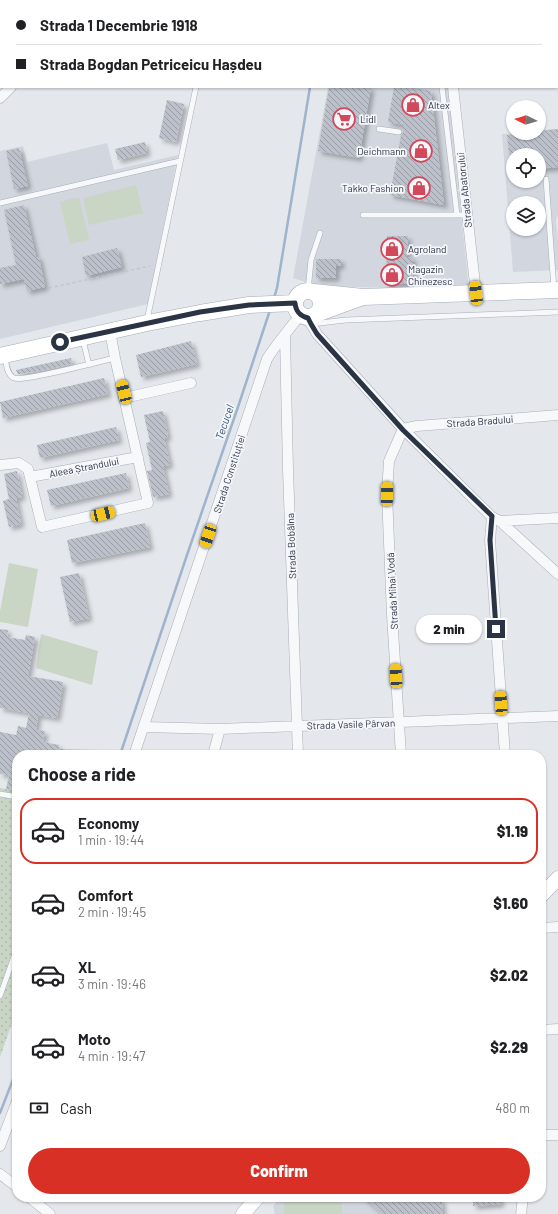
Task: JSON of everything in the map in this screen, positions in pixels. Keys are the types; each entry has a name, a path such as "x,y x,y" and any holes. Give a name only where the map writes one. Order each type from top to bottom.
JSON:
{"main road":[{"path":"302,313 297,297 302,292 311,291 363,297 556,290"},
{"path":"302,313 322,307 319,295 311,291"},
{"path":"2,356 200,312 249,305 302,313 363,297"}],"street":[{"path":"0,98 10,88"},
{"name":"Strada Abatorului","path":"453,88 462,215 476,293"},
{"path":"302,313 317,334 403,430 496,519 558,574"},
{"name":"Strada Constituției","path":"136,750 267,359 274,347 285,336 302,313"},
{"path":"0,465 19,463 28,469 42,527 148,503 110,331"},
{"name":"Strada Bobâlna","path":"285,336 298,750"},
{"path":"124,398 191,383"},
{"name":"Strada Bradului","path":"403,430 417,426 558,416"},
{"name":"Strada Mihai Vodă","path":"401,750 392,615 387,494 389,461 403,430"},
{"name":"Aleea Ștrandului","path":"30,478 138,457"},
{"path":"496,519 558,518"},
{"path":"496,519 490,540 505,750"},
{"name":"Strada Vasile Pârvan","path":"144,727 220,729 298,727 558,716"},
{"path":"214,750 220,729"},
{"path":"546,891 558,878"},
{"path":"546,928 558,927"},
{"path":"546,1030 558,1030"},
{"path":"0,1146 12,1114"},
{"path":"546,1135 558,1135"},
{"path":"0,1174 12,1183"},
{"path":"35,1202 50,1214"},
{"path":"243,1214 254,1202"},
{"path":"521,1214 522,1202"}],"lane":[{"path":"147,323 196,88"},
{"path":"363,215 462,215 442,88"},
{"path":"379,129 399,132"},
{"path":"0,203 180,161"},
{"path":"546,179 556,290"},
{"path":"311,291 311,260 320,233"},
{"path":"302,313 346,320 558,312"},
{"path":"82,337 89,365"},
{"path":"2,356 11,376 16,379 31,378 115,358"},
{"path":"0,794 12,796"},
{"path":"0,996 12,962"}],"path":[{"path":"49,288 159,265"},
{"path":"0,891 12,882"}],"shaded area":[{"path":"328,88 448,88 469,290 318,286 293,278"},
{"path":"558,129 558,214 556,220 558,270 513,272 510,236 546,236 546,196 507,196 506,188 546,188 546,148 506,148 506,184 502,134 506,134 506,140 546,140 546,130"},
{"path":"107,143 114,170 178,155 148,304 0,339 0,151 23,146 27,162"},
{"path":"277,1202 395,1202 395,1214 275,1214 273,1206"}],"green space":[{"path":"136,185 143,213 89,225 83,198"},
{"path":"79,197 89,240 70,244 60,202"},
{"path":"9,563 38,569 28,627 0,622 0,611"},
{"path":"41,634 98,651 92,685 36,668"},
{"path":"61,749 101,750 61,750"},
{"path":"0,788 12,790 12,1023 0,1057"},
{"path":"284,1202 342,1202 342,1214 284,1214"}],"building":[{"name":"Lidl","path":"329,88 371,88 359,158 318,151"},
{"path":"394,88 414,88 431,91 444,205 390,195 401,135 403,132 403,125 388,122"},
{"path":"167,100 184,104 176,142 159,138"},
{"path":"558,129 558,167 546,168 546,148 508,148 508,140 546,140 546,130"},
{"path":"145,142 147,153 118,160 115,149"},
{"path":"19,148 28,186 14,189 6,151"},
{"path":"24,205 36,257 39,257 45,287 27,291 24,279 0,284 0,268 16,265 4,210"},
{"path":"387,236 408,236 407,257 413,257 413,284 386,284"},
{"path":"117,248 122,267 86,276 82,257"},
{"path":"316,259 341,259 341,266 336,266 336,278 316,278"},
{"path":"191,341 197,364 141,377 136,355"},
{"path":"71,358 72,364 45,370 18,374 16,370"},
{"path":"104,378 108,394 3,418 0,402"},
{"path":"163,411 168,437 164,438 170,465 163,466 169,494 153,497 147,471 152,470 146,443 150,442 144,415"},
{"path":"116,427 119,440 40,458 37,445"},
{"path":"17,471 22,497 16,498 21,524 9,527 3,501 9,499 4,474"},
{"path":"126,473 129,488 51,506 47,490"},
{"path":"145,523 150,547 72,563 67,540"},
{"path":"79,573 89,618 70,622 60,577"},
{"path":"0,629 8,630 7,637 25,640 26,635 35,637 28,676 63,682 57,718 38,715 36,730 45,731 43,742 59,745 58,750 12,750 12,790 6,789 9,775 0,774 0,732 16,735 18,726 26,728 29,713 0,708"},
{"path":"368,1202 442,1202 443,1214 382,1214"},
{"path":"473,1202 501,1202 501,1204 473,1206"}],"waterway":[{"name":"Tecucel","path":"274,298 277,288 310,88"},
{"name":"Tecucel","path":"122,750 270,310"},
{"name":"Tecucel","path":"0,1113 12,1082"}],"place":[{"name":"Altex","path":"413,105"},
{"name":"Lidl","path":"344,119"},
{"name":"Deichmann","path":"421,151"},
{"name":"Takko Fashion","path":"419,188"},
{"name":"Agroland","path":"392,249"},
{"name":"Magazin Chinezesc","path":"392,275"}],"route":[{"path":"60,342 200,312 249,305 295,303 296,310 300,315 308,318 317,334 403,430 492,516 490,540 496,629"}]}
